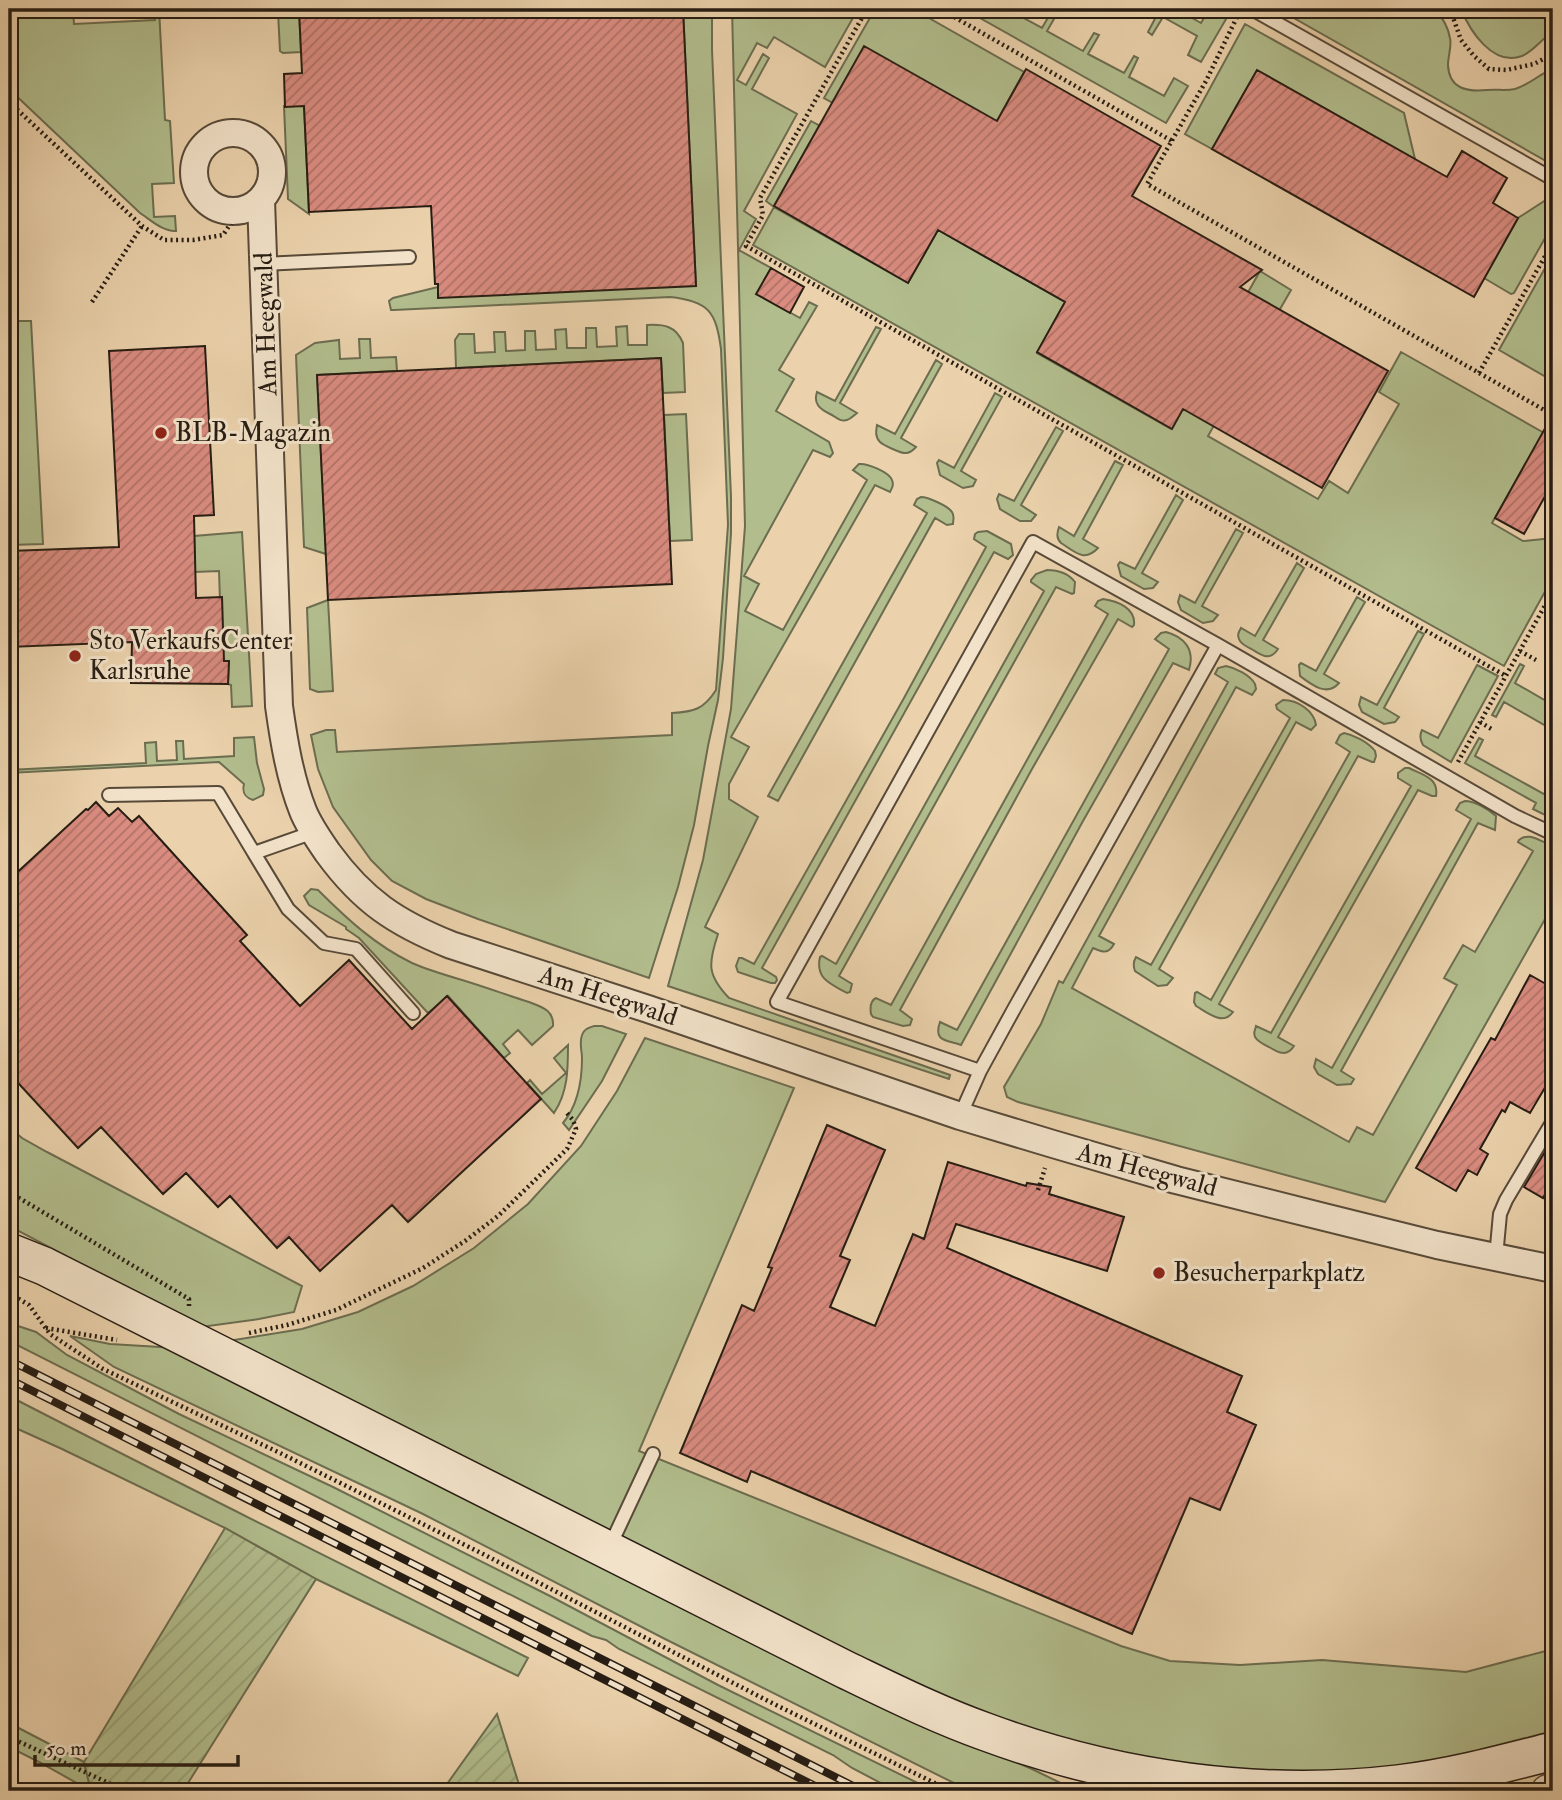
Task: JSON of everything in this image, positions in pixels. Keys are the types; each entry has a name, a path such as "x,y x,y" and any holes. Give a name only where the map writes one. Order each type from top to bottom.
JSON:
{"main road":[{"path":"9,1245 44,1266 191,1341 846,1670 939,1714 1024,1745 1089,1764 1153,1777 1251,1787 1332,1789 1400,1784 1478,1770 1553,1751"},
{"path":"9,1252 44,1266"}],"street":[{"name":"Am Heegwald","path":"250,206 263,264 279,706 287,755 304,814 314,832 356,888 377,906 423,934 451,945 661,1013 960,1116 1176,1180 1437,1245 1553,1269"},
{"path":"1548,1791 1553,1790"}],"lane":[{"path":"1252,9 1553,179"},
{"path":"263,264 409,257"},
{"path":"981,1071 777,1002 1033,542 1515,816 1553,832"},
{"path":"960,1116 981,1071 1218,645"},
{"path":"108,795 218,793 288,909 324,943 356,949 412,1013"},
{"path":"254,853 314,832"},
{"path":"1496,1257 1500,1214 1553,1121"},
{"path":"608,1550 653,1454"}],"path":[{"path":"867,9 760,198 763,215 746,246 1392,615 1506,676"},
{"path":"940,9 1172,141"},
{"path":"1241,9 1206,81 1147,184 1553,415"},
{"path":"1450,9 1461,40 1489,69 1506,70 1534,64 1553,54"},
{"path":"9,102 142,226 164,240 193,240 223,234 250,206"},
{"path":"92,302 142,226"},
{"path":"1479,373 1553,242"},
{"path":"1449,778 1553,591"},
{"path":"1520,650 1536,660"},
{"path":"1480,722 1493,730"},
{"path":"240,1335 287,1325 336,1310 412,1274 465,1241 498,1216 566,1149 576,1129 573,1120 565,1111"},
{"path":"9,1192 189,1299 191,1341"},
{"path":"9,1293 29,1304 50,1334 103,1368 435,1530 776,1705 951,1791"},
{"path":"9,1737 126,1791"}],"green space":[{"path":"9,9 73,9 74,24 155,20 155,9 159,9 165,120 170,121 174,183 152,184 154,217 175,216 176,231 162,228 140,213 9,89"},
{"path":"683,9 712,9 731,533 718,700 694,825 678,887 649,978 478,919 426,899 392,881 371,860 333,807 318,769 311,735 335,730 337,752 672,735 672,713 698,708 716,690 728,525 721,349 713,317 708,311 694,302 670,297 394,310 391,310 389,301 438,287 696,286"},
{"path":"732,9 858,9 825,67 774,37 767,48 757,43 737,80 746,85 763,54 769,58 752,89 797,114 744,211 756,219 739,250 771,268 757,294 800,318 809,302 817,306 779,370 794,379 776,411 829,442 833,453 830,457 813,450 744,576 759,584 745,611 783,630 867,480 853,470 863,464 887,474 893,483 890,492 875,485 731,737 749,747 729,784 729,799 758,817 705,927 718,934 711,961 713,976 729,998 950,1075 949,1079 668,986 703,860 731,709 745,526"},
{"path":"875,9 913,9 1024,72 997,121 833,103 824,98"},
{"path":"964,9 1007,9 1042,28 1053,9 1058,12 1047,31 1083,51 1094,33 1099,35 1088,54 1124,73 1134,56 1138,58 1129,77 1164,96 1174,78 1188,86 1166,123"},
{"path":"1150,9 1176,9 1201,23 1209,9 1219,9 1229,14 1201,62 1188,55 1197,36 1163,17 1152,35 1148,32 1158,13"},
{"path":"1278,9 1435,9 1449,34 1449,73 1456,84 1466,89 1515,89 1553,69 1553,165"},
{"path":"1461,9 1553,9 1553,31 1522,56 1502,56 1484,45 1470,27"},
{"path":"299,11 301,52 283,53 280,51 278,12"},
{"path":"1245,24 1404,113 1415,159 1257,70 1212,149 1185,134"},
{"path":"284,106 304,106 309,214 288,199"},
{"path":"811,121 820,126 774,207 766,201"},
{"path":"1552,196 1553,224 1514,293 1511,294 1484,278 1518,218"},
{"path":"774,207 908,283 938,230 1065,302 1037,353 1171,429 1231,321 1263,338 1208,436 1318,499 1329,481 1348,493 1399,404 1379,392 1401,352 1553,438 1553,443 1541,437 1492,523 1523,541 1553,538 1553,577 1504,666 753,245"},
{"path":"1553,254 1552,349 1553,381 1499,350"},
{"path":"1260,271 1291,290 1268,330 1237,312"},
{"path":"9,321 31,321 43,544 9,545"},
{"path":"647,325 669,327 680,337 683,343 685,392 663,393 661,358 456,368 455,340 459,334 474,334 475,353 495,352 494,332 505,332 506,351 525,350 525,331 535,331 536,350 556,349 555,330 566,329 567,348 586,348 586,328 596,328 597,347 617,346 616,327 627,326 628,345 647,345"},
{"path":"876,327 881,329 840,403 857,413 848,420 840,420 818,406 817,392 835,401"},
{"path":"359,339 370,339 371,358 396,357 397,371 317,375 326,554 304,547 296,355 315,343 339,340 340,359 360,358"},
{"path":"936,360 942,364 901,438 916,447 911,452 904,453 882,443 878,440 877,425 895,434"},
{"path":"995,393 1002,397 961,471 976,480 973,486 963,488 940,475 937,463 939,460 954,468"},
{"path":"686,414 692,540 670,541 664,415"},
{"path":"1056,427 1063,431 1021,505 1036,515 1031,521 1020,521 1000,509 997,499 999,494 1014,501"},
{"path":"1115,461 1123,465 1083,539 1098,548 1088,555 1079,554 1059,541 1059,527 1074,536"},
{"path":"1176,495 1183,500 1142,573 1158,582 1153,588 1144,589 1121,576 1118,565 1120,562 1135,569"},
{"path":"921,497 938,502 950,510 953,524 947,525 935,518 778,801 768,796 927,513 914,505"},
{"path":"1236,529 1243,533 1202,606 1218,615 1213,621 1203,623 1181,610 1178,602 1180,595 1195,603"},
{"path":"987,531 1011,544 1013,555 1008,559 994,552 762,968 777,980 771,983 738,972 736,966 739,958 754,964 986,547 974,539 975,534"},
{"path":"242,532 252,706 232,707 231,685 228,684 229,661 222,661 219,571 195,572 194,536"},
{"path":"1297,563 1304,568 1263,640 1278,649 1272,655 1263,655 1241,643 1238,633 1241,628 1255,636"},
{"path":"1047,570 1059,571 1069,576 1075,582 1074,593 1056,587 839,976 852,984 850,992 847,993 822,976 820,957 836,964 1044,591 1031,580 1036,574"},
{"path":"1357,597 1365,602 1324,674 1339,683 1325,689 1309,683 1300,676 1299,665 1301,663 1316,671"},
{"path":"1103,599 1129,610 1134,625 1132,627 1118,619 1032,769 900,1010 912,1019 910,1025 903,1026 873,1017 871,1007 874,999 891,1005 1108,614 1095,606"},
{"path":"328,600 333,691 318,692 310,689 307,608"},
{"path":"1418,631 1424,634 1384,708 1399,717 1395,722 1384,724 1362,712 1359,705 1361,697 1377,705"},
{"path":"1166,632 1187,645 1191,656 1189,670 1173,663 961,1045 943,1039 938,1033 940,1022 957,1030 1169,649 1155,639"},
{"path":"1520,664 1524,666 1515,683 1553,705 1553,730 1504,702 1496,717 1492,715"},
{"path":"1477,665 1498,676 1451,762 1423,745 1420,734 1422,730 1438,738"},
{"path":"1226,666 1246,675 1253,681 1256,689 1252,695 1236,687 1099,936 1114,944 1105,952 1093,948 1072,988 1349,1142 1357,1127 1373,1135 1457,985 1444,978 1463,945 1475,952 1533,851 1518,842 1519,840 1531,837 1553,845 1553,905 1385,1202 1018,1102 1007,1097 1004,1087 1041,1024 1059,981 1063,983 1228,682 1215,674 1218,668"},
{"path":"1283,700 1304,707 1312,715 1316,725 1311,730 1296,722 1159,969 1173,978 1167,985 1158,986 1135,971 1135,959 1136,957 1151,965 1290,718 1277,709 1276,705"},
{"path":"1344,733 1361,739 1372,748 1376,756 1374,762 1358,756 1219,1004 1233,1012 1225,1018 1210,1015 1196,1006 1195,993 1211,1000 1350,752 1336,743"},
{"path":"254,737 264,789 263,795 253,800 244,794 244,784 219,762 9,773 9,770 146,763 145,743 156,742 157,761 177,760 176,741 183,741 184,759 234,756 234,738"},
{"path":"1479,738 1483,740 1475,756 1553,799 1553,816 1533,809 1536,803 1465,763"},
{"path":"1405,768 1429,778 1435,785 1436,796 1418,790 1278,1037 1294,1046 1286,1053 1276,1051 1256,1039 1256,1026 1271,1033 1411,786 1398,778 1398,773"},
{"path":"1473,802 1496,816 1495,830 1478,823 1341,1071 1354,1079 1351,1084 1337,1085 1318,1074 1314,1067 1316,1059 1332,1068 1471,819 1456,810 1460,803"},
{"path":"311,889 318,890 362,931 399,956 430,970 538,1006 552,1016 553,1026 532,1045 518,1030 503,1044 510,1053 504,1058 448,996 428,1013 359,938 309,905 304,896"},
{"path":"594,1026 626,1034 602,1081 569,1130 563,1123 576,1101 580,1084 581,1038 585,1030"},
{"path":"645,1038 794,1088 639,1451 1121,1646 1170,1661 1240,1665 1322,1660 1466,1672 1553,1649 1553,1731 1420,1765 1338,1772 1216,1770 1120,1756 1047,1738 925,1690 228,1341 302,1329 358,1312 413,1286 474,1248 528,1204 581,1146 617,1091"},
{"path":"568,1045 565,1089 554,1113 527,1083 530,1080 542,1094 566,1073 554,1058"},
{"path":"9,1127 47,1152 302,1286 294,1312 201,1327 9,1226"},
{"path":"9,1323 36,1332 67,1355 179,1414 333,1487 550,1596 718,1685 934,1791 896,1791 833,1755 9,1341"},
{"path":"70,1336 110,1344 177,1348 928,1724 1077,1791 970,1791 665,1639 423,1514 114,1367"},
{"path":"9,1396 528,1658 518,1676 316,1579 225,1528 9,1425"},
{"path":"225,1528 316,1579 183,1791 91,1791 84,1762"},
{"path":"497,1714 521,1791 442,1791"},
{"path":"9,1723 84,1762 91,1791 9,1747"}],"building":[{"path":"299,9 683,9 696,286 438,298 431,206 309,212 304,106 285,107 284,74 302,73"},
{"path":"864,46 997,121 1026,69 1161,146 1132,196 1262,270 1240,287 1388,371 1322,488 1183,409 1172,429 1037,352 1065,302 938,230 908,283 774,206"},
{"path":"1257,70 1447,177 1462,151 1507,178 1493,203 1518,218 1474,297 1212,149"},
{"path":"771,268 804,287 790,313 756,294"},
{"path":"205,346 214,515 194,516 196,598 222,597 224,661 229,661 228,684 131,683 132,642 9,647 9,551 119,547 109,351"},
{"path":"661,358 672,584 328,600 317,375"},
{"path":"1553,414 1553,482 1524,534 1495,518"},
{"path":"96,802 109,816 118,808 132,822 139,816 247,935 240,941 300,1006 349,960 412,1029 447,996 541,1099 408,1222 392,1205 320,1271 289,1237 277,1248 230,1196 218,1207 186,1173 163,1194 101,1127 78,1148 9,1073 9,880"},
{"path":"1530,975 1553,988 1553,1074 1530,1113 1510,1102 1505,1112 1502,1110 1480,1149 1488,1154 1477,1175 1468,1170 1456,1191 1416,1168 1491,1038 1495,1040"},
{"path":"827,1125 885,1150 840,1256 850,1260 830,1307 875,1326 913,1234 924,1239 948,1162 1026,1186 1027,1183 1051,1187 1049,1194 1124,1217 1107,1271 956,1224 947,1248 1242,1376 1227,1412 1256,1425 1220,1510 1190,1498 1132,1634 751,1471 747,1482 680,1453 742,1305 754,1311 772,1268 768,1267"},
{"path":"1553,1138 1553,1180 1543,1198 1524,1187"}],"railway":[{"path":"9,1360 863,1791"},
{"path":"9,1379 825,1791"}],"place":[{"name":"BLB-Magazin","path":"161,433"},
{"name":"Sto VerkaufsCenter Karlsruhe","path":"75,656"},
{"name":"Besucherparkplatz","path":"1159,1273"}]}
